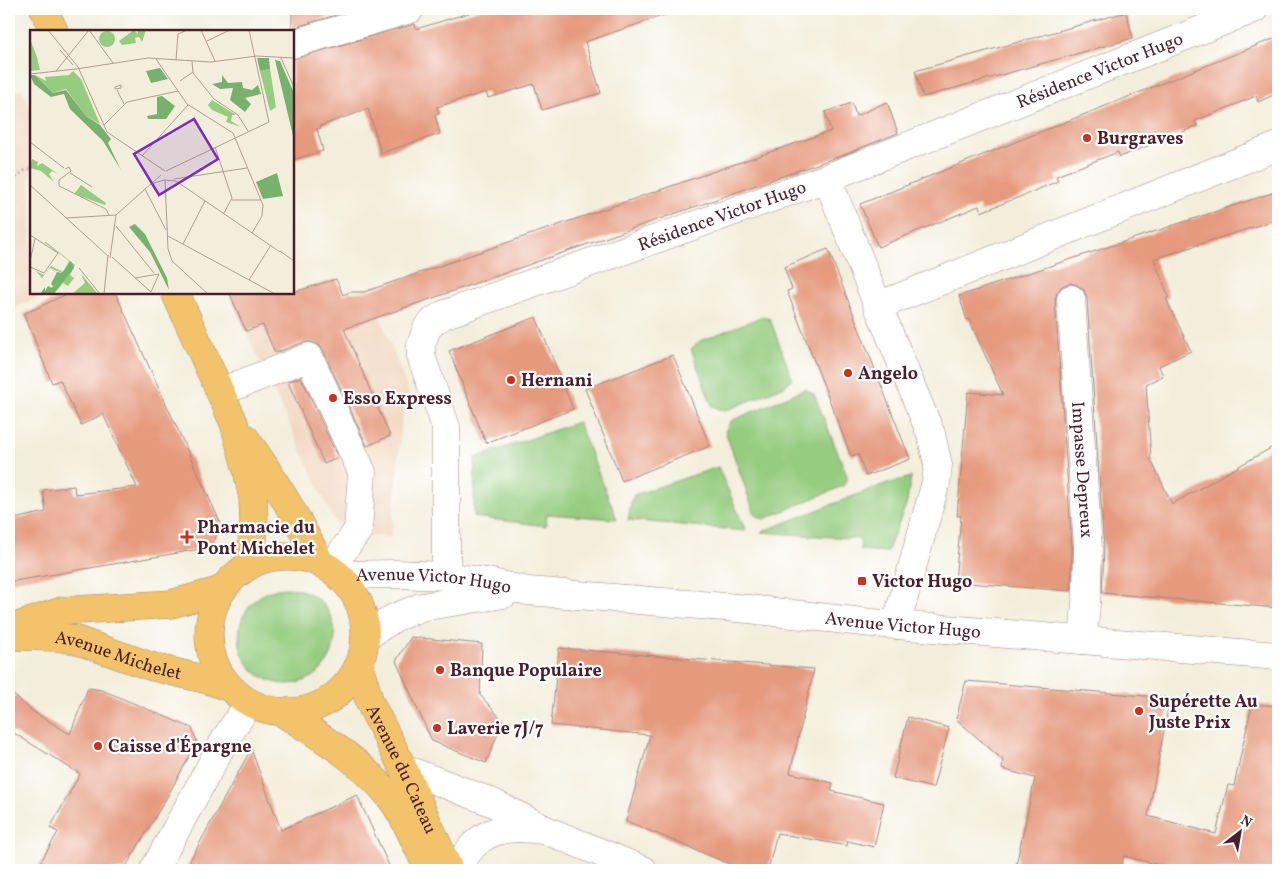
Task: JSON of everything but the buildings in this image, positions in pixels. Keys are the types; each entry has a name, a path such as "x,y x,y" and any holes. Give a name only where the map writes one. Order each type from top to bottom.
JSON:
{"main road":[{"path":"44,9 54,30"},
{"path":"176,294 234,423 251,485 253,498 253,538 248,566"},
{"path":"234,423 280,488 330,569 352,591 363,615 365,637 359,666 346,687 330,700 312,709 283,713 270,711 249,703 236,695 220,677 212,660 208,639 212,609 222,590 233,576 248,566 268,558 289,556 310,560 330,569"},
{"name":"Avenue Michelet","path":"9,629 62,611 171,604 222,590"},
{"name":"Avenue Michelet","path":"9,636 76,640 153,667 208,680 228,687"},
{"name":"Avenue du Cateau","path":"359,666 370,702 403,768 449,870"},
{"name":"Avenue du Cateau","path":"283,713 335,745 369,773 407,824 428,870"}],"street":[{"path":"294,43 410,9"},
{"name":"Résidence Victor Hugo","path":"446,576 446,427 421,356 421,344 428,328 434,321 443,315 827,178 1254,9"},
{"path":"878,306 1278,146"},
{"path":"827,178 931,434 938,464 936,482 896,625"},
{"name":"Impasse Depreux","path":"1071,299 1088,548 1083,640"},
{"path":"220,392 309,357 362,472 358,530 330,569"},
{"name":"Avenue Victor Hugo","path":"330,569 446,576 528,591 749,609 896,625 1278,656"},
{"name":"Avenue Victor Hugo","path":"365,637 394,618 421,606 528,591"},
{"path":"154,870 226,738 249,703"},
{"path":"403,768 491,802 548,831 643,870"},
{"path":"455,870 475,843 495,831 517,827 548,831"}],"path":[{"path":"9,184 22,172 30,168"}],"shaded area":[{"path":"22,89 30,107 30,294 47,294 9,310 9,93"},
{"path":"369,287 412,401 402,416 391,537 354,534 334,521 246,331"}],"green space":[{"path":"761,317 770,319 792,378 785,386 725,411 712,406 691,349 700,341"},
{"path":"805,389 814,394 848,478 843,486 764,519 755,515 725,431 731,421"},
{"path":"578,422 617,519 547,514 546,526 474,517 475,458"},
{"path":"718,467 746,531 628,520 634,495"},
{"path":"911,477 907,502 887,552 861,550 860,539 761,532 882,485"},
{"path":"287,588 305,592 321,602 331,618 335,636 331,654 321,670 305,680 287,684 269,680 253,670 243,654 239,636 243,618 253,602 269,592"}],"place":[{"name":"Burgraves","path":"1087,138"},
{"name":"Angelo","path":"848,373"},
{"name":"Hernani","path":"511,380"},
{"name":"Esso Express","path":"333,398"},
{"name":"Pharmacie du Pont Michelet","path":"187,537"},
{"name":"Victor Hugo","path":"862,581"},
{"name":"Banque Populaire","path":"440,670"},
{"name":"Supérette Au Juste Prix","path":"1139,711"},
{"name":"Laverie 7J/7","path":"437,728"},
{"name":"Caisse d'Épargne","path":"98,746"}]}
